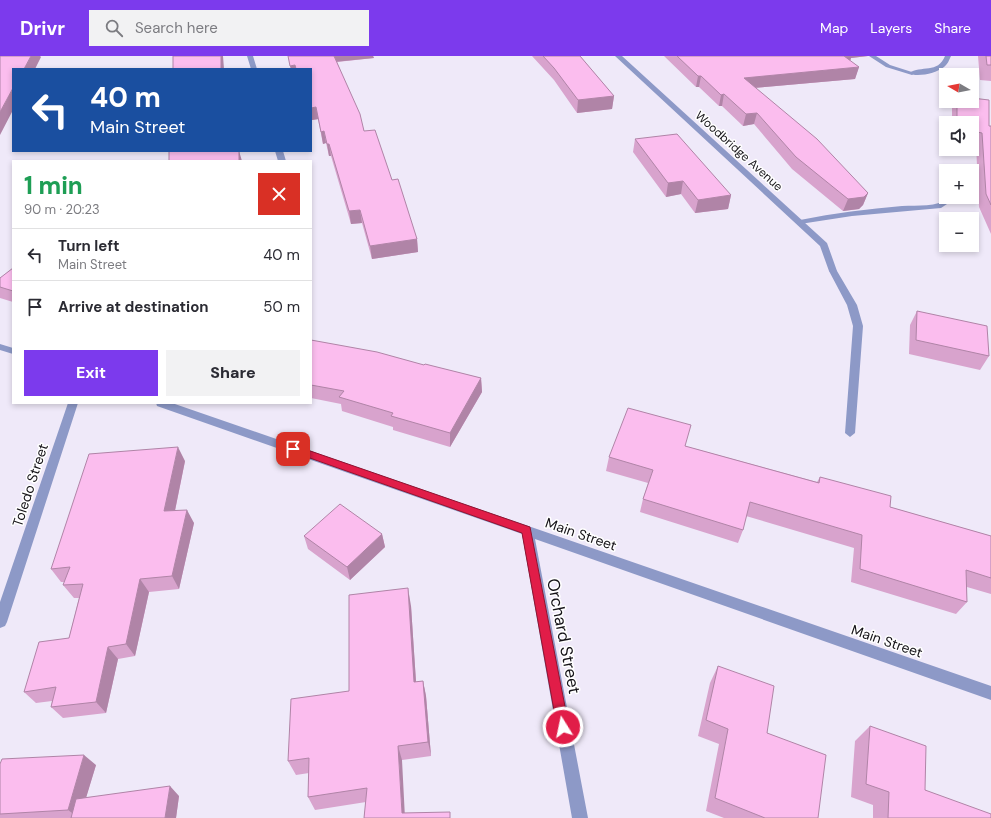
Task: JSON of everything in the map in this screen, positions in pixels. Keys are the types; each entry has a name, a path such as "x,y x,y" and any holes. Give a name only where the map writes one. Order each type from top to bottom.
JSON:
{"street":[{"path":"250,56 254,68"},
{"name":"Woodbridge Avenue","path":"618,56 824,245 833,271 852,305 858,326 850,433"},
{"path":"872,56 888,66 912,73 940,68 946,63 948,56"},
{"path":"800,222 839,215 911,208 934,208 943,204"},
{"path":"0,347 12,351"},
{"name":"Toledo Street","path":"0,622 73,404"},
{"name":"Main Street","path":"164,404 991,693"},
{"name":"Orchard Street","path":"526,530 580,818"}],"building":[{"path":"0,56 31,56 25,68 12,68 12,90 0,112"},
{"path":"173,56 221,56 221,68 173,68"},
{"path":"288,56 334,56 360,114 364,131 375,130 392,180 398,179 417,239 370,246 360,210 349,211 329,144 327,144 324,131 321,132 316,107 312,108 312,68 296,68 295,65 290,66"},
{"path":"543,56 580,56 614,96 578,100"},
{"path":"677,56 844,56 859,67 744,78 817,139 868,193 864,197 848,199 796,157 757,113 746,114 724,94 721,95 701,76 698,76"},
{"path":"986,56 991,56 991,65 987,65"},
{"path":"979,99 989,100 989,126 991,126 991,205 986,194 982,133 979,132 979,116 957,116 957,108 979,108"},
{"path":"677,134 731,195 698,200 683,181 668,183 635,139"},
{"path":"169,152 239,152 239,160 169,160"},
{"path":"12,269 12,291 0,287 0,278"},
{"path":"917,311 987,326 989,356 916,340"},
{"path":"312,340 377,352 424,365 481,378 450,433 391,416 393,413 339,397 344,391 312,385"},
{"path":"628,408 691,425 685,446 819,483 820,477 891,496 890,507 991,536 991,578 966,570 967,602 860,569 862,535 750,502 743,530 643,499 653,470 609,457"},
{"path":"178,447 164,511 187,510 172,576 140,579 126,644 108,647 96,702 51,707 56,687 24,692 39,642 69,638 83,584 63,585 70,567 51,569 89,454"},
{"path":"340,504 382,534 347,567 304,536"},
{"path":"408,588 414,682 423,681 428,742 398,746 402,813 450,812 450,818 364,818 367,788 308,797 309,758 288,761 291,699 349,691 349,595"},
{"path":"718,666 774,686 767,733 826,755 818,818 765,818 715,798 728,729 706,720"},
{"path":"870,726 926,746 925,790 991,814 991,818 888,818 889,792 866,784"},
{"path":"84,755 68,810 0,814 0,764 2,759"},
{"path":"170,786 165,818 71,818 76,799"}],"route":[{"path":"293,449 526,530 563,727"}]}
